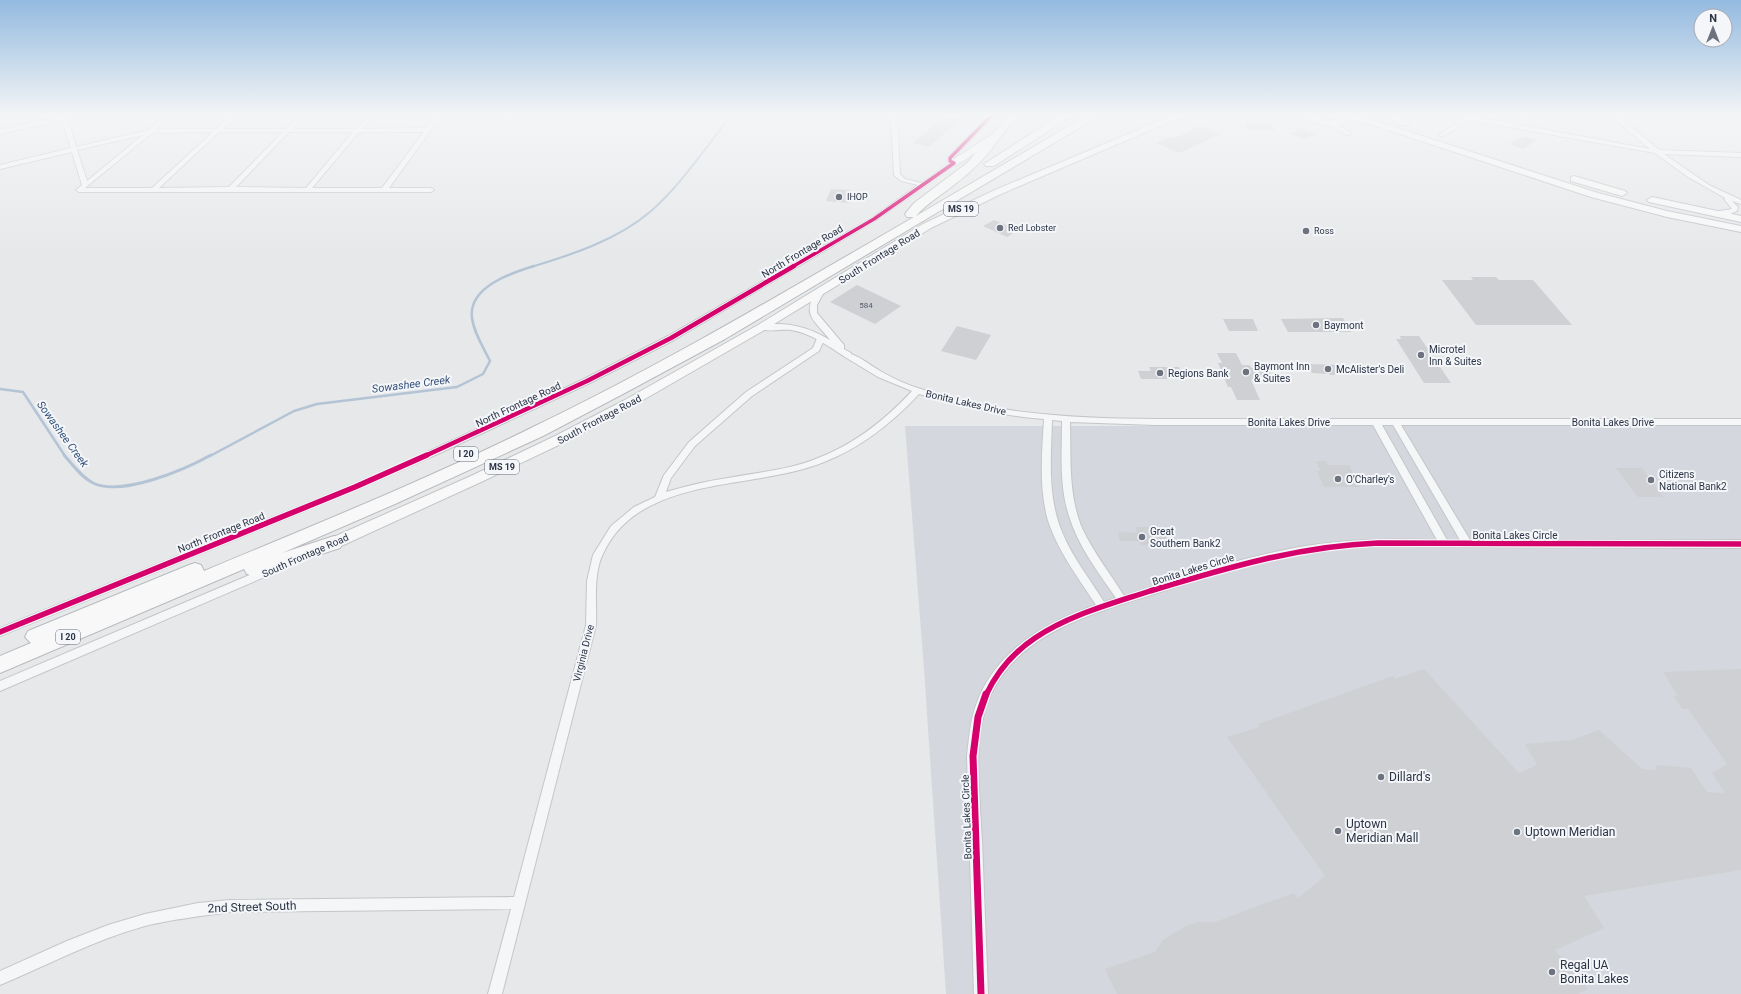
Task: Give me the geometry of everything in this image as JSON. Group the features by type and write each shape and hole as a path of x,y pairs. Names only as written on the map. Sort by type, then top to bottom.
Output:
{"highway":[{"path":"911,214 918,206 972,162"},
{"name":"I 20","path":"0,652 381,492 526,428 711,332 911,214 993,162"},
{"name":"I 20","path":"0,665 396,497 537,432 616,392 720,336 1015,162"},
{"name":"MS 19","path":"135,608 156,604 334,543"}],"main road":[{"name":"South Frontage Road","path":"334,543 476,479 560,439 654,390 820,292 894,245 955,212 1069,162"},
{"path":"1497,162 1599,197 1672,215 1741,229"},
{"path":"1556,173 1632,196 1695,211 1741,219"}],"street":[{"path":"0,167 20,162"},
{"path":"78,162 85,185"},
{"path":"113,162 79,190 431,190"},
{"path":"154,189 183,162"},
{"path":"231,189 257,162"},
{"path":"307,190 330,162"},
{"path":"384,190 404,162"},
{"path":"896,162 897,175 903,180 924,185"},
{"path":"1672,162 1713,191 1741,202"},
{"name":"North Frontage Road","path":"0,632 362,484 580,384 646,351 736,301 874,219 954,163"},
{"path":"1695,211 1722,214 1735,210 1735,207 1725,196"},
{"path":"820,292 813,305 813,313 848,355"},
{"path":"762,327 799,328 812,332 848,355"},
{"path":"659,498 667,477 692,444 749,394 816,349 822,338"},
{"name":"Bonita Lakes Drive","path":"848,355 882,377 917,391 1012,413 1048,418 1098,421 1741,422"},
{"name":"Virginia Drive","path":"494,994 591,625 592,577 598,556 616,527 644,505 659,498 691,489 784,471 819,461 850,448 873,434 894,416 917,391"},
{"path":"1048,418 1047,492 1052,518 1068,553 1102,606"},
{"path":"1066,419 1067,479 1073,515 1088,548 1122,600"},
{"path":"1395,421 1467,544"},
{"path":"1376,422 1444,544"},
{"name":"South Frontage Road","path":"0,686 334,543"},
{"name":"Bonita Lakes Circle","path":"981,994 973,756 976,721 985,695 995,677 1009,659 1029,642 1056,627 1102,606 1240,564 1299,551 1354,545 1741,544"},
{"name":"2nd Street South","path":"0,978 69,946 146,920 187,911 230,906 517,903"}],"shaded area":[{"name":"Uptown Meridian Mall","path":"905,426 1741,426 1741,994 946,994 924,669"}],"building":[{"name":"IHOP","path":"831,189 850,190 850,192 852,192 849,203 826,201"},
{"name":"Red Lobster","path":"994,220 1018,230 1007,237 983,226"},
{"path":"1471,277 1496,277 1499,280 1533,280 1572,325 1476,325 1442,280 1473,280"},
{"path":"857,285 901,306 875,324 830,302"},
{"name":"Baymont","path":"1343,318 1351,332 1288,332 1281,319"},
{"path":"1223,319 1253,319 1258,331 1229,331"},
{"path":"957,326 991,335 976,360 941,351"},
{"name":"Microtel Inn & Suites","path":"1400,336 1419,336 1451,383 1424,383 1396,339 1401,339"},
{"name":"Baymont Inn & Suites","path":"1217,353 1236,353 1242,365 1249,365 1252,368 1268,368 1272,377 1257,377 1256,380 1251,380 1260,400 1237,400 1231,387 1228,387 1218,363 1222,363"},
{"name":"McAlister's Deli","path":"1308,364 1343,365 1348,374 1330,375 1312,373"},
{"name":"Regions Bank","path":"1149,367 1179,367 1184,379 1141,379 1138,371 1151,371"},
{"name":"O'Charley's","path":"1316,461 1326,461 1328,465 1349,465 1360,487 1324,487 1317,471 1321,471"},
{"name":"Citizens National Bank2","path":"1616,468 1642,468 1663,497 1638,497"},
{"name":"Great Southern Bank2","path":"1136,527 1164,527 1168,546 1141,545 1140,541 1120,541 1118,532 1137,533"},
{"name":"Uptown Meridian","path":"1424,669 1519,773 1537,765 1525,744 1572,740 1599,730 1642,769 1657,770 1656,765 1691,768 1707,792 1725,793 1712,773 1727,764 1688,709 1682,709 1674,696 1678,696 1663,672 1741,669 1741,870 1584,896 1604,928 1555,950 1588,989 1578,994 1117,994 1105,969 1155,952 1163,940 1186,926 1199,922 1215,922 1294,893 1298,898 1325,876 1227,737 1260,727 1258,724 1393,676 1395,679"}],"waterway":[{"name":"Sowashee Creek","path":"533,266 578,252 623,231 650,212 672,190 695,162"},
{"name":"Sowashee Creek","path":"210,456 294,411 317,404 457,387 483,374 490,361 479,340 473,324 473,307 477,298 484,290 503,277 533,266"},
{"name":"Sowashee Creek","path":"0,389 23,392 65,456"},
{"name":"Sowashee Creek","path":"64,455 81,474 93,483 105,486 120,486 154,480 211,455"}],"cycle path":[{"path":"0,632 355,487 437,451 587,381 671,338 874,219 954,163 953,162"},
{"path":"981,994 973,756 978,717 986,694 999,672 1008,661 1021,649 1052,628 1070,619 1125,599 1207,574 1272,556 1317,548 1358,544 1399,543 1741,544"}],"place":[{"name":"IHOP","path":"839,197"},
{"name":"Red Lobster","path":"1000,228"},
{"name":"Ross","path":"1306,231"},
{"name":"Baymont","path":"1316,325"},
{"name":"Microtel Inn & Suites","path":"1421,355"},
{"name":"McAlister's Deli","path":"1328,369"},
{"name":"Baymont Inn & Suites","path":"1246,372"},
{"name":"Regions Bank","path":"1160,373"},
{"name":"O'Charley's","path":"1338,479"},
{"name":"Citizens National Bank2","path":"1651,480"},
{"name":"Great Southern Bank2","path":"1142,537"},
{"name":"Dillard's","path":"1381,777"},
{"name":"Uptown Meridian Mall","path":"1338,831"},
{"name":"Uptown Meridian","path":"1517,832"},
{"name":"Regal UA Bonita Lakes","path":"1552,972"}]}
